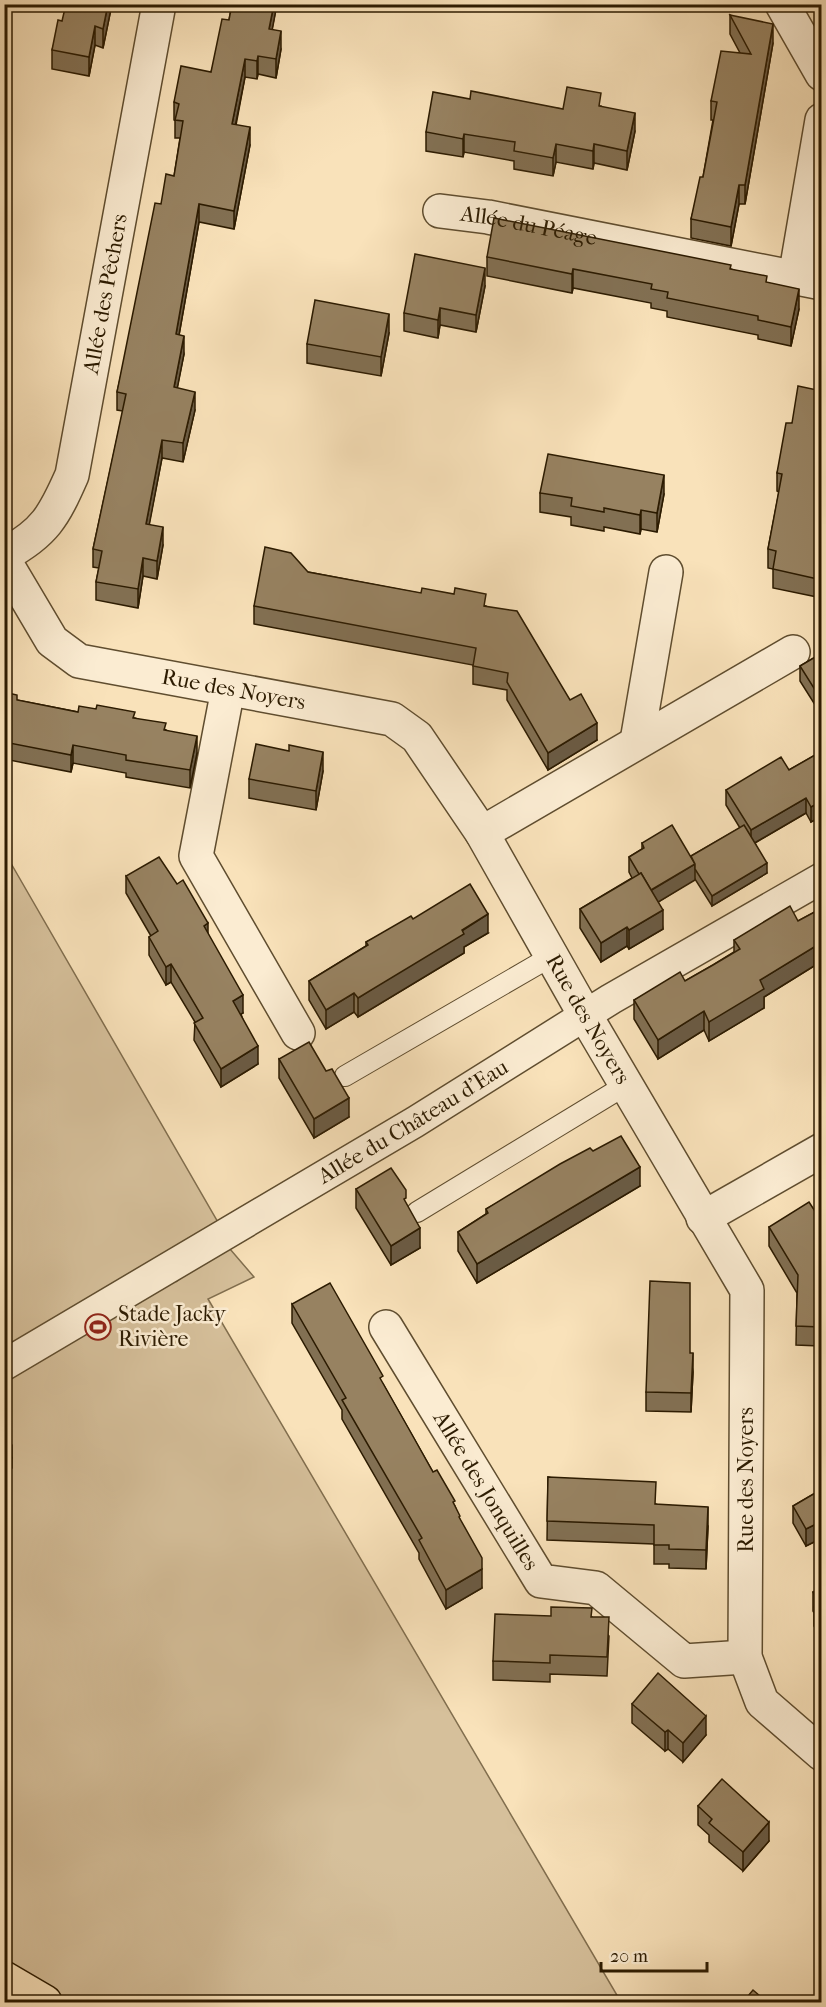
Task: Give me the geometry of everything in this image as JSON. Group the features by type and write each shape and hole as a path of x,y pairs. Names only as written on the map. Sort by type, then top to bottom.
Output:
{"highway":[{"path":"4,1977 45,2002"}],"street":[{"name":"Allée des Pêchers","path":"4,557 30,541 55,513 72,475 159,4"},
{"path":"782,4 822,74"},
{"path":"808,281 822,120"},
{"name":"Allée du Péage","path":"440,211 488,217 808,281"},
{"name":"Rue des Noyers","path":"4,557 52,641 79,661 392,719 417,737 482,833 585,1015 747,1290 745,1657 762,1702 822,1754"},
{"path":"637,741 666,572"},
{"path":"482,833 793,652"},
{"path":"228,689 196,856 298,1033"},
{"name":"Allée du Château d'Eau","path":"4,1365 415,1122 585,1015 822,878"},
{"path":"703,1218 822,1150"},
{"name":"Allée des Jonquilles","path":"386,1327 541,1581 596,1588 684,1661 745,1657"}],"lane":[{"path":"345,1076 552,956"},
{"path":"417,1212 626,1085"}],"shaded area":[{"path":"5,853 223,1231 176,1282 224,1242 254,1277 208,1299 621,2002 5,2002"}],"building":[{"path":"66,4 108,4 103,29 95,26 89,57 52,50 58,20 62,21"},
{"path":"232,4 274,4 269,29 281,31 276,59 258,56 257,61 245,59 232,124 250,127 234,211 199,204 176,334 184,336 174,387 195,392 183,443 162,440 146,524 163,527 157,561 143,558 138,589 96,582 102,551 93,549 126,394 117,392 155,203 161,204 166,174 174,176 183,121 175,120 179,104 174,102 181,66 211,72 222,19 229,20"},
{"path":"730,15 773,24 745,185 739,185 731,227 691,219 700,177 703,177 717,102 711,101 721,51 751,54"},
{"path":"567,87 601,93 599,106 635,113 627,151 594,144 593,151 556,144 553,158 514,151 515,142 464,134 463,139 426,132 433,92 470,99 471,91 563,109"},
{"path":"494,218 731,265 730,269 767,276 766,282 799,289 791,327 758,320 758,316 667,298 668,292 651,289 652,284 573,269 572,274 487,257"},
{"path":"415,254 485,268 476,315 440,308 438,320 404,313"},
{"path":"315,300 389,314 381,357 307,344"},
{"path":"798,386 822,391 822,498 818,519 822,520 822,580 773,569 776,551 768,549 782,474 777,473 786,423 792,423"},
{"path":"548,454 664,475 657,513 641,510 640,515 604,508 604,512 571,506 572,498 540,493"},
{"path":"265,547 291,553 308,572 421,593 422,588 454,594 455,588 486,594 484,606 517,611 570,700 581,694 597,723 548,753 507,682 508,673 473,666 476,648 254,606"},
{"path":"822,653 822,701 800,666"},
{"path":"4,692 17,695 17,700 78,712 79,706 96,709 97,705 135,712 133,718 166,723 164,730 197,736 190,770 126,760 126,755 73,745 71,755 9,743 9,740 4,739"},
{"path":"256,744 289,751 289,745 323,752 316,791 249,779"},
{"path":"822,751 822,801 811,807 806,798 751,830 726,790 781,757 789,770"},
{"path":"672,825 695,864 651,890 629,857 644,848 642,843"},
{"path":"744,825 767,863 712,896 695,869 691,856"},
{"path":"159,857 177,884 183,880 208,923 204,926 243,995 233,1001 258,1046 221,1069 194,1023 203,1018 171,964 166,967 149,937 158,931 126,876"},
{"path":"641,873 663,910 629,930 627,927 601,943 580,909"},
{"path":"470,884 488,914 462,930 464,934 358,998 354,993 326,1010 309,981 368,945 366,942 411,916 413,919"},
{"path":"790,906 798,921 822,908 822,959 814,947 760,980 764,989 709,1022 704,1011 658,1040 634,1000 680,972 685,981 740,949 734,940"},
{"path":"309,1042 326,1071 332,1069 349,1098 314,1119 279,1059"},
{"path":"621,1136 640,1167 477,1264 458,1232 488,1213 486,1209 560,1164 590,1148 593,1151"},
{"path":"391,1168 406,1190 404,1199 420,1228 391,1246 356,1189"},
{"path":"809,1202 822,1222 822,1437 817,1437 820,1327 796,1326 798,1275 769,1227"},
{"path":"650,1281 690,1283 690,1353 693,1353 691,1393 646,1392"},
{"path":"330,1283 383,1376 380,1378 433,1472 437,1470 455,1501 453,1502 459,1517 482,1558 482,1569 446,1590 419,1540 422,1538 342,1400 346,1398 292,1304"},
{"path":"4,1438 12,1445 12,1458 4,1466"},
{"path":"548,1477 656,1482 655,1504 708,1507 706,1550 669,1549 669,1545 654,1545 654,1525 547,1521"},
{"path":"822,1489 822,1533 816,1524 806,1529 793,1506"},
{"path":"822,1587 822,1620 814,1607 819,1604 813,1592"},
{"path":"551,1607 592,1608 591,1617 609,1617 607,1657 550,1655 550,1663 493,1661 495,1614 551,1616"},
{"path":"658,1673 706,1716 683,1743 668,1730 665,1732 632,1704"},
{"path":"722,1779 769,1822 743,1852 709,1823 712,1819 698,1806"},
{"path":"753,1990 767,2002 743,2002"}],"place":[{"name":"Stade Jacky Rivière","path":"98,1327"}]}
